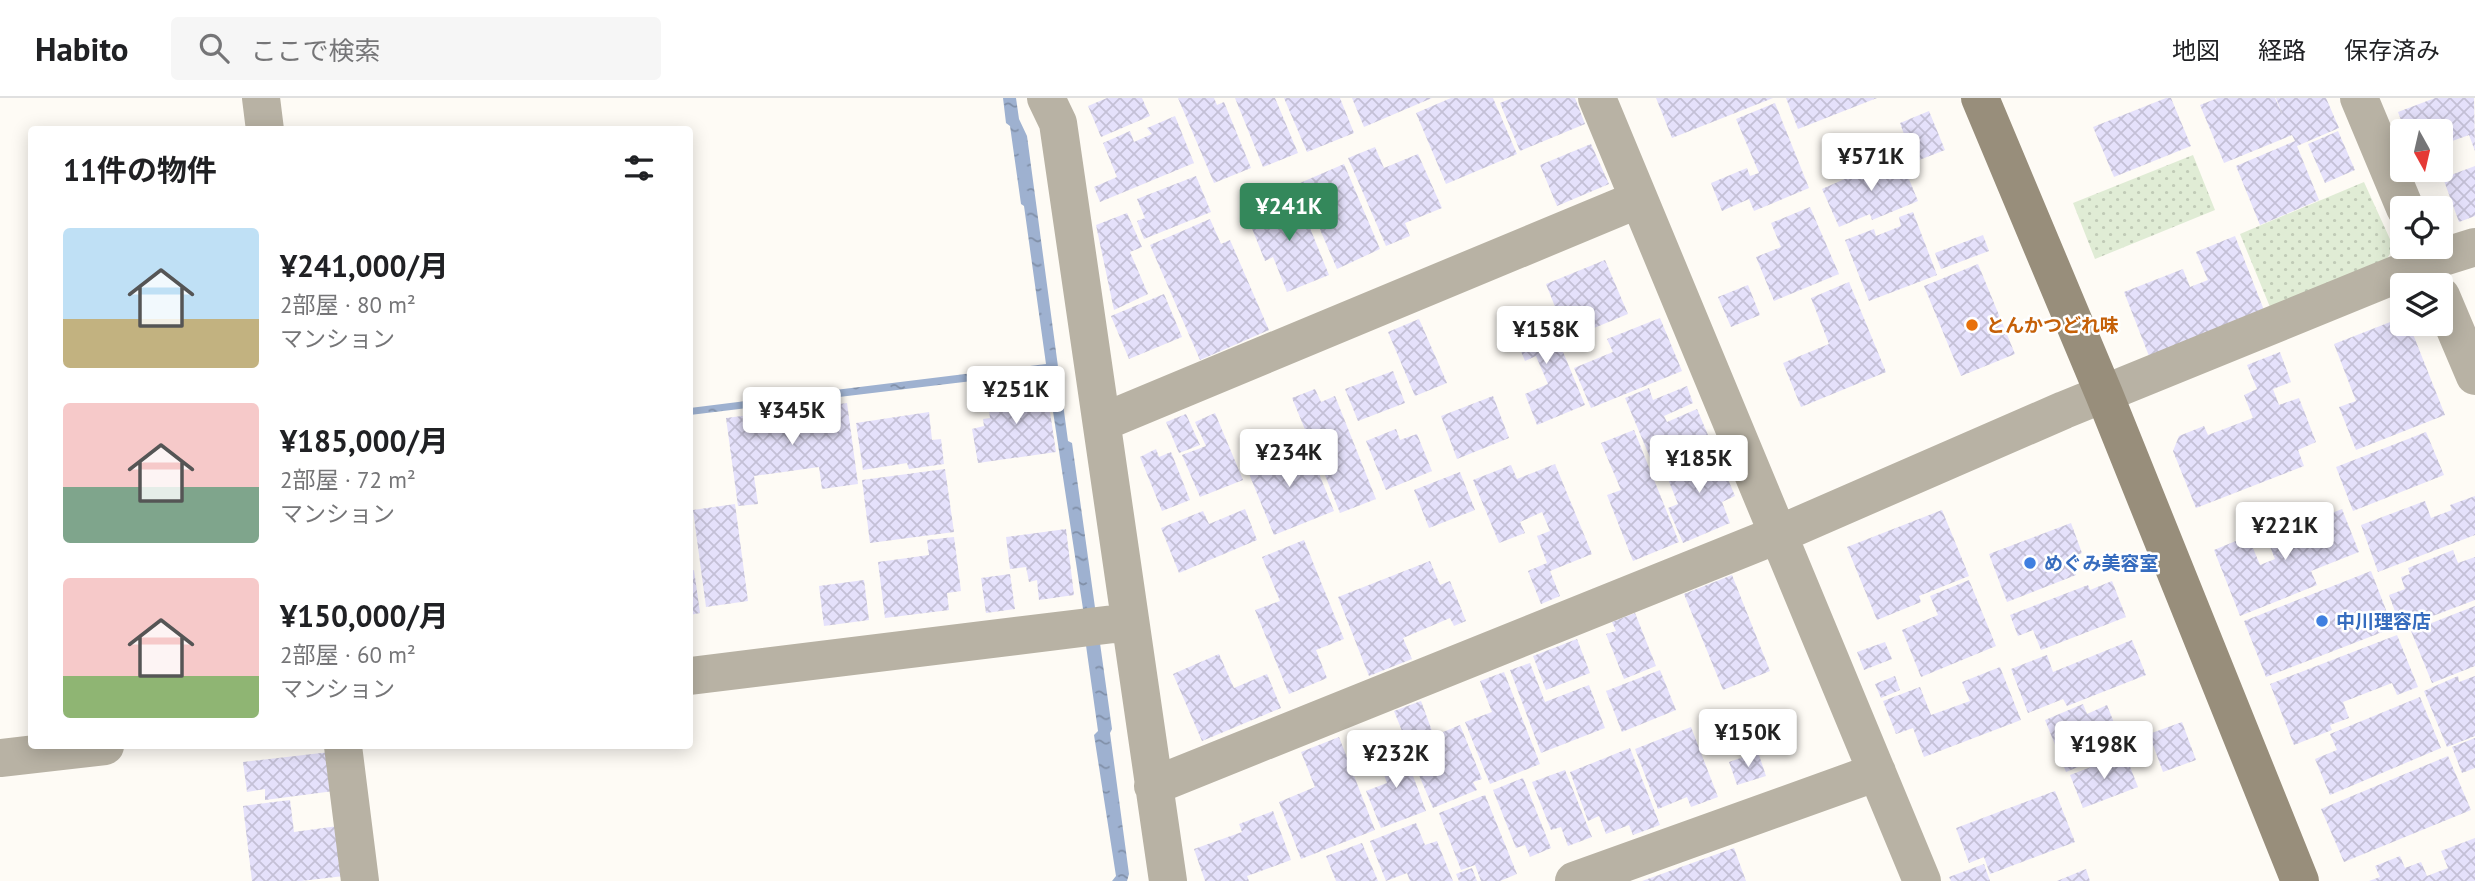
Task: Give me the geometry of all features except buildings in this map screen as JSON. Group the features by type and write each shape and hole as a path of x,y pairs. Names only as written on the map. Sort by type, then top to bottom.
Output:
{"street":[{"path":"261,98 264,126"},
{"path":"1046,98 1058,123 1168,881"},
{"path":"1597,98 1922,881"},
{"path":"1980,98 2104,394 2300,881"},
{"path":"2359,98 2400,196"},
{"path":"1103,422 1639,199"},
{"path":"1153,786 1777,535 2104,394 2431,272 2475,247"},
{"path":"2431,272 2475,376"},
{"path":"693,676 1130,622"},
{"path":"0,758 79,749"},
{"path":"343,749 360,881"},
{"path":"1574,881 1877,772"}],"green space":[{"path":"2193,155 2215,210 2095,259 2073,203"},
{"path":"2364,182 2390,239 2390,254 2386,260 2270,307 2240,234"}],"water":[{"path":"1003,98 1016,98 1019,119 1027,136 1068,441 1072,443 1112,729 1110,733 1129,874 1127,881 1112,881 1116,876 1094,735 1098,731 1083,624 1085,622 1047,372 693,415 693,408 1046,364 1024,206 1021,204 1010,126 1006,123"}],"place":[{"name":"とんかつどれ味","path":"1972,325"},
{"name":"めぐみ美容室","path":"2030,563"},
{"name":"中川理容店","path":"2322,621"}]}
